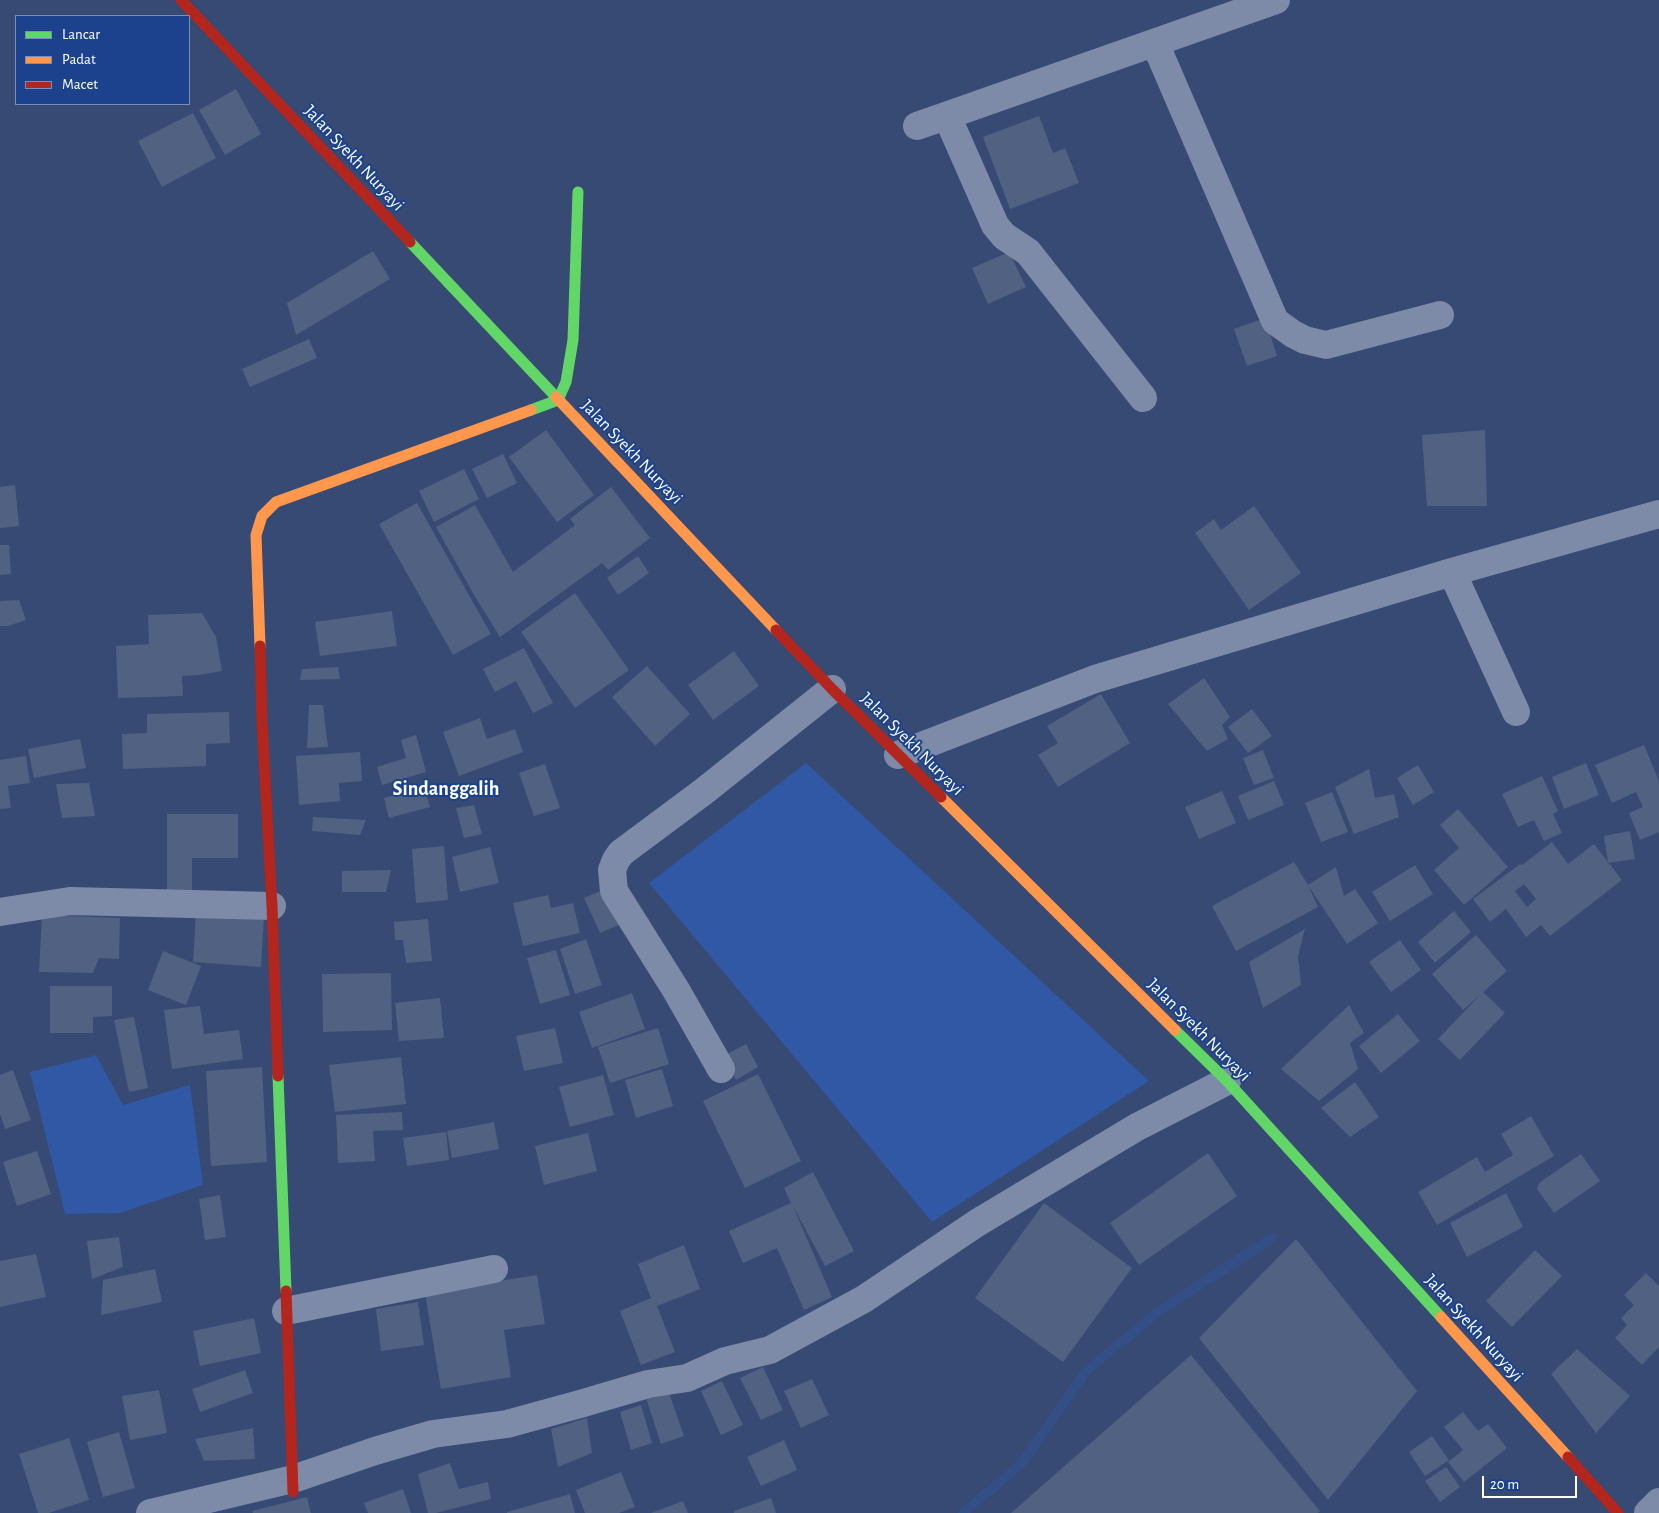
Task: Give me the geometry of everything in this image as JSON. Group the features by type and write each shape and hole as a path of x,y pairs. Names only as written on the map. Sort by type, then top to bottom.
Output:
{"main road":[{"name":"Jalan Syekh Nuryayi","path":"181,0 832,689 1227,1081 1618,1513"},
{"path":"293,1486 272,906 261,712 256,535 259,519 266,509 276,502 558,400 566,382 573,340 578,192"}],"street":[{"path":"917,126 1276,0"},
{"path":"1155,43 1276,321 1293,334 1305,340 1326,345 1440,314"},
{"path":"947,116 995,225 1004,236 1028,252 1143,398"},
{"path":"898,755 1095,679 1452,572 1659,514"},
{"path":"1452,572 1516,712"},
{"path":"721,1069 676,990 614,891 612,870 621,853 703,792 832,689"},
{"path":"0,912 70,901 272,906"},
{"path":"150,1513 293,1486 375,1451 433,1434 507,1424 648,1384 687,1378 725,1361 770,1350 864,1299 977,1223 1137,1127 1227,1081"},
{"path":"286,1311 494,1269"},
{"path":"1648,1513 1659,1502"}],"shaded area":[{"path":"806,763 1149,1081 932,1222 649,883"},
{"path":"96,1055 123,1105 190,1085 203,1185 120,1213 65,1214 30,1072"}],"building":[{"path":"236,89 261,134 225,155 199,110"},
{"path":"193,113 216,158 162,187 138,141"},
{"path":"1039,116 1053,153 1065,148 1079,183 1010,209 983,137"},
{"path":"373,251 390,279 296,335 287,303"},
{"path":"1009,252 1026,287 988,304 972,268"},
{"path":"1265,318 1277,356 1247,366 1234,329"},
{"path":"309,339 317,358 250,387 242,369"},
{"path":"546,430 594,495 557,522 509,457"},
{"path":"1485,430 1487,506 1427,506 1422,435"},
{"path":"503,454 517,483 487,498 472,469"},
{"path":"464,469 479,499 434,522 419,491"},
{"path":"15,485 19,526 0,528 0,487"},
{"path":"611,487 650,538 608,570 602,563 500,637 436,527 475,505 513,572 575,525 570,519"},
{"path":"417,503 491,634 453,655 379,524"},
{"path":"1254,506 1301,573 1249,610 1195,533 1214,519 1221,530"},
{"path":"0,545 9,545 11,574 0,575"},
{"path":"638,556 649,573 618,595 607,578"},
{"path":"575,593 629,670 575,708 521,632"},
{"path":"19,600 26,620 8,626 0,626 0,601"},
{"path":"392,611 397,646 320,656 315,622"},
{"path":"202,613 216,637 222,671 182,676 183,696 118,698 116,646 149,644 148,615"},
{"path":"524,648 553,703 533,713 516,681 495,692 483,669"},
{"path":"734,651 759,686 713,720 688,685"},
{"path":"647,666 690,714 655,746 612,697"},
{"path":"338,667 340,679 300,680 302,669"},
{"path":"1204,678 1230,717 1222,725 1228,739 1207,751 1168,704"},
{"path":"1101,694 1130,743 1058,787 1038,755 1058,743 1047,726"},
{"path":"309,705 323,705 328,747 307,748"},
{"path":"1252,709 1272,736 1248,753 1228,727"},
{"path":"229,712 230,743 206,744 206,766 123,769 122,734 147,733 147,714"},
{"path":"480,718 487,739 515,729 523,752 459,776 443,732"},
{"path":"416,735 426,772 382,785 377,767 406,758 401,740"},
{"path":"80,739 86,768 34,778 28,749"},
{"path":"1644,745 1659,781 1659,832 1640,840 1629,813 1643,807 1636,792 1612,803 1595,765"},
{"path":"1263,750 1274,778 1254,785 1243,758"},
{"path":"360,752 362,781 339,783 340,801 299,805 296,756"},
{"path":"26,756 30,783 8,786 11,808 0,809 0,760"},
{"path":"1586,763 1599,795 1564,809 1552,777"},
{"path":"545,764 560,808 534,816 519,773"},
{"path":"1418,765 1434,792 1413,805 1397,778"},
{"path":"1369,769 1375,798 1394,794 1399,817 1354,834 1335,787"},
{"path":"1542,776 1558,811 1553,814 1562,833 1544,841 1534,820 1518,827 1502,794"},
{"path":"1274,781 1284,805 1248,820 1238,796"},
{"path":"89,783 95,816 62,818 56,784"},
{"path":"424,788 430,807 389,818 384,798"},
{"path":"1222,791 1236,823 1199,839 1185,807"},
{"path":"1332,792 1348,832 1321,842 1305,803"},
{"path":"474,805 482,834 464,838 456,808"},
{"path":"1458,809 1508,867 1464,905 1434,870 1459,848 1440,825"},
{"path":"167,814 238,814 238,858 192,858 192,898 167,898"},
{"path":"313,817 366,820 360,835 312,831"},
{"path":"1630,831 1635,859 1608,863 1604,836"},
{"path":"1552,842 1568,864 1594,844 1622,880 1550,936 1541,925 1526,937 1506,909 1490,922 1473,899 1520,864 1522,865","holes":["1524,884 1536,899 1527,907 1515,891"]},
{"path":"444,846 448,900 416,903 412,849"},
{"path":"490,847 499,883 460,892 452,857"},
{"path":"1294,862 1308,885 1318,907 1236,951 1212,906"},
{"path":"1415,865 1433,894 1390,921 1372,892"},
{"path":"1336,867 1344,896 1355,889 1378,923 1347,944 1308,885"},
{"path":"391,870 386,892 342,892 342,871"},
{"path":"605,889 621,924 600,933 584,898"},
{"path":"548,895 551,908 573,903 580,933 523,946 513,903"},
{"path":"196,911 264,917 261,967 193,962"},
{"path":"1454,911 1471,932 1435,963 1418,942"},
{"path":"42,915 120,918 119,959 99,958 93,973 39,972"},
{"path":"428,919 432,961 406,963 403,940 395,940 394,922"},
{"path":"1305,929 1298,956 1301,985 1263,1008 1249,962"},
{"path":"1476,935 1507,971 1483,992 1505,1013 1460,1060 1438,1039 1481,994 1463,1010 1432,974"},
{"path":"586,939 602,985 575,994 560,949"},
{"path":"1400,940 1421,970 1391,992 1369,962"},
{"path":"556,950 570,995 540,1004 527,958"},
{"path":"163,951 201,966 186,1005 148,990"},
{"path":"391,973 392,1030 323,1032 322,974"},
{"path":"50,986 112,986 112,1016 93,1017 93,1033 50,1033"},
{"path":"632,993 645,1029 592,1048 579,1012"},
{"path":"440,998 444,1038 399,1041 395,1003"},
{"path":"1349,1005 1364,1033 1350,1043 1358,1069 1319,1101 1281,1069"},
{"path":"200,1006 204,1034 239,1030 243,1059 172,1069 164,1010"},
{"path":"1398,1014 1420,1041 1381,1073 1359,1046"},
{"path":"134,1017 148,1088 129,1092 114,1020"},
{"path":"555,1028 563,1063 524,1071 516,1036"},
{"path":"658,1028 669,1064 610,1083 598,1047"},
{"path":"746,1044 758,1067 736,1080 723,1056"},
{"path":"401,1057 406,1104 335,1112 329,1065"},
{"path":"262,1067 267,1162 211,1166 206,1071"},
{"path":"662,1069 673,1106 636,1118 625,1080"},
{"path":"13,1070 31,1120 5,1129 0,1114 0,1075"},
{"path":"758,1074 801,1161 745,1188 703,1101"},
{"path":"603,1075 614,1115 570,1127 559,1087"},
{"path":"1355,1082 1379,1117 1350,1137 1321,1108"},
{"path":"402,1112 403,1130 373,1131 375,1161 338,1163 336,1115"},
{"path":"1531,1116 1554,1156 1437,1225 1418,1192 1477,1157 1485,1172 1513,1155 1501,1134"},
{"path":"494,1122 499,1149 452,1158 447,1131"},
{"path":"446,1132 449,1160 407,1166 403,1138"},
{"path":"588,1133 597,1171 544,1185 535,1146"},
{"path":"37,1151 51,1194 17,1206 3,1162"},
{"path":"1208,1153 1237,1196 1139,1265 1110,1223"},
{"path":"1581,1154 1600,1181 1554,1213 1537,1189 1539,1183"},
{"path":"813,1172 854,1251 825,1266 793,1206 832,1297 804,1310 777,1248 743,1263 729,1231 791,1203 784,1188"},
{"path":"1506,1193 1523,1227 1467,1257 1450,1223"},
{"path":"220,1195 226,1237 205,1240 199,1199"},
{"path":"1044,1203 1132,1268 1063,1362 975,1298"},
{"path":"119,1237 123,1267 92,1279 87,1241"},
{"path":"1296,1239 1417,1391 1328,1500 1199,1338"},
{"path":"684,1245 700,1289 657,1306 675,1352 641,1365 620,1311 651,1298 638,1264"},
{"path":"1535,1250 1562,1276 1512,1327 1486,1301"},
{"path":"36,1254 46,1297 0,1307 0,1261"},
{"path":"155,1269 162,1302 101,1315 103,1280"},
{"path":"1646,1273 1659,1286 1659,1347 1642,1365 1615,1338 1627,1325 1621,1318 1634,1305 1624,1295"},
{"path":"537,1275 545,1324 504,1330 511,1377 441,1389 425,1293"},
{"path":"418,1302 424,1345 381,1351 376,1309"},
{"path":"254,1318 261,1353 200,1366 193,1331"},
{"path":"1577,1349 1630,1396 1596,1433 1551,1374"},
{"path":"1191,1355 1320,1511 1318,1513 1011,1513"},
{"path":"763,1367 783,1410 761,1420 740,1378"},
{"path":"245,1370 253,1393 200,1412 192,1389"},
{"path":"812,1379 829,1415 801,1428 784,1391"},
{"path":"722,1381 743,1425 721,1435 701,1391"},
{"path":"159,1390 167,1433 130,1440 122,1396"},
{"path":"668,1390 684,1436 661,1444 646,1398"},
{"path":"641,1405 652,1443 631,1450 620,1412"},
{"path":"1463,1412 1478,1431 1488,1424 1507,1448 1464,1482 1448,1462 1463,1450 1444,1427"},
{"path":"587,1418 592,1453 558,1467 551,1429"},
{"path":"253,1428 255,1459 204,1461 195,1439"},
{"path":"119,1432 135,1488 103,1497 87,1442"},
{"path":"1432,1436 1449,1460 1425,1476 1409,1452"},
{"path":"69,1438 89,1500 49,1513 38,1513 19,1454"},
{"path":"784,1440 797,1470 761,1486 747,1457"},
{"path":"450,1463 459,1489 488,1482 491,1499 436,1513 428,1513 418,1474"},
{"path":"1446,1467 1460,1487 1440,1502 1425,1481"},
{"path":"621,1472 635,1507 619,1513 585,1513 576,1490"},
{"path":"403,1489 411,1513 368,1513 364,1503"},
{"path":"570,1494 575,1513 507,1513 507,1512"},
{"path":"307,1497 311,1513 253,1513 252,1511"},
{"path":"771,1498 776,1513 734,1513 734,1511"},
{"path":"683,1501 688,1513 651,1513"}],"waterway":[{"path":"963,1513 1021,1464 1087,1370 1158,1312 1272,1238"}],"traffic: fast":[{"path":"531,410 558,400 566,382 573,340 578,192"},
{"path":"410,242 556,397"},
{"path":"1175,1030 1227,1081 1441,1317"},
{"path":"278,1076 286,1291"}],"traffic: slow":[{"path":"556,397 776,630"},
{"path":"260,646 256,535 262,516 276,502 531,410"},
{"path":"941,797 1175,1030"},
{"path":"1441,1317 1568,1457"}],"traffic: jam":[{"path":"181,0 410,242"},
{"path":"776,630 832,689 941,797"},
{"path":"260,646 278,1076"},
{"path":"286,1291 293,1492"},
{"path":"1568,1457 1618,1513"}],"district":[{"name":"Sindanggalih","path":"446,789"}]}
